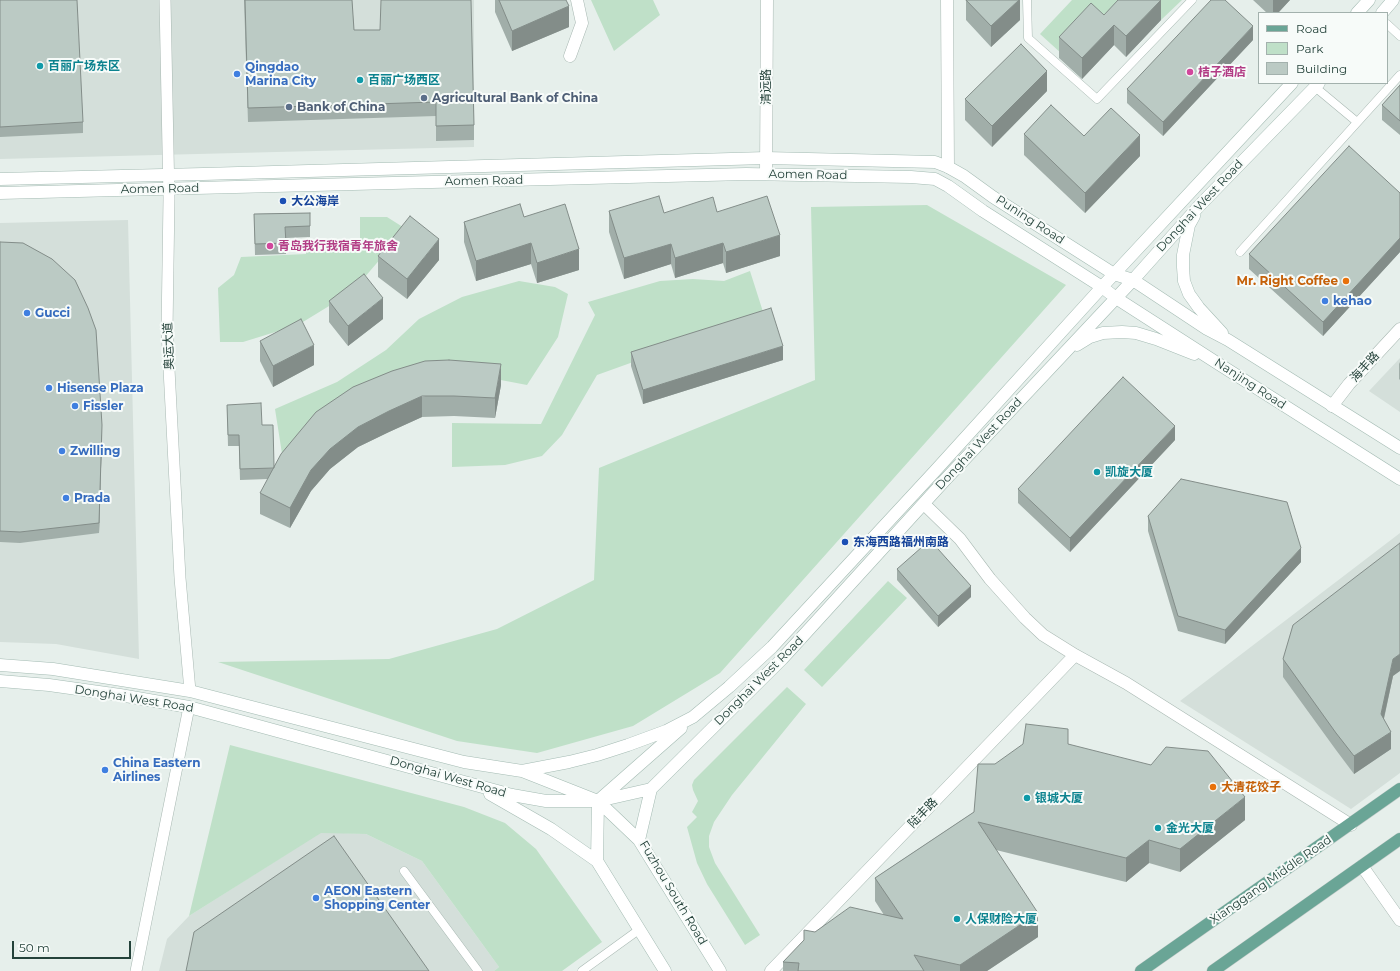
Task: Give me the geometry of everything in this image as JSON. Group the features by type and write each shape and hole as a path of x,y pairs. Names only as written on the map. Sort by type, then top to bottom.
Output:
{"main road":[{"path":"570,56 582,23 577,0"},
{"name":"清远路","path":"766,0 766,174"},
{"path":"947,0 948,186"},
{"path":"1358,12 1369,0"},
{"path":"1383,12 1393,0"},
{"name":"Donghai West Road","path":"0,665 53,669 190,691 464,762 522,771 569,762 610,751 666,730 694,717 772,647 935,471 1102,286 1291,84"},
{"name":"Donghai West Road","path":"0,681 49,685 189,707 512,795 546,801 598,801 651,789 782,659 1200,205 1317,85"},
{"name":"Aomen Road","path":"0,179 766,158 935,162 948,167"},
{"name":"Puning Road","path":"948,167 1114,274"},
{"name":"Aomen Road","path":"0,193 766,174 911,177 935,179 948,186"},
{"name":"Puning Road","path":"948,186 983,211 1102,286"},
{"path":"1200,205 1189,225 1185,240 1183,267 1184,282 1189,294 1199,308 1228,340"},
{"path":"1114,274 1132,280 1207,329 1228,340 1400,448"},
{"name":"Nanjing Road","path":"1102,286 1116,298 1400,479"},
{"name":"海丰路","path":"1332,406 1349,384 1400,329"},
{"path":"1064,352 1090,337 1103,333 1122,332 1156,339 1214,361"},
{"path":"924,504 960,540 990,579 1025,618 1043,635 1126,683 1351,824"},
{"name":"陆丰路","path":"771,971 1075,654"},
{"path":"597,861 598,801 694,717"},
{"path":"522,771 598,801 639,840"},
{"path":"470,783 531,817 597,861 665,971"},
{"name":"Fuzhou South Road","path":"651,789 639,840 720,971"},
{"name":"Xianggang Middle Road","path":"1141,971 1400,789"},
{"path":"1213,971 1400,840"},
{"path":"1362,866 1400,920"}],"street":[{"name":"奥运大道","path":"165,0 169,175 168,331 180,578 190,691"},
{"path":"136,971 189,707"}],"lane":[{"path":"1027,0 1028,38 1097,98 1192,0"},
{"path":"1388,25 1400,36"},
{"path":"1240,252 1400,75"},
{"path":"1317,85 1357,122"},
{"path":"404,871 478,971"},
{"path":"582,971 640,929"}],"shaded area":[{"name":"Qingdao Marina City","path":"0,0 474,0 474,147 0,159"},
{"path":"128,220 139,659 56,644 0,642 0,223"},
{"path":"1400,358 1400,412 1369,391"},
{"path":"1400,533 1400,773 1351,809 1180,701"},
{"path":"321,832 366,834 422,861 499,967 494,971 159,971 167,939 189,916"}],"green space":[{"path":"591,0 653,0 660,15 614,51"},
{"path":"1072,0 1138,0 1062,54 1040,34"},
{"path":"1140,0 1182,0 1161,20"},
{"path":"927,205 1066,285 720,673 633,726 537,753 457,741 218,662 389,659 497,629 594,580 599,468 815,380 811,207"},
{"path":"360,217 387,217 406,229 352,292 298,325 243,342 220,342 218,288 234,275 241,257 306,254 306,242 360,241"},
{"path":"750,271 764,315 597,375 562,435 542,456 505,465 452,467 452,423 541,424 595,315 588,302 660,281 693,279 724,281"},
{"path":"519,281 555,287 568,294 558,337 527,385 464,373 283,460 275,409 337,382 386,350 419,319 462,297"},
{"path":"888,581 907,598 822,687 804,670"},
{"path":"787,687 806,704 732,795 714,822 709,836 709,847 715,863 760,935 745,945 707,884 697,863 687,827 697,817 692,812 698,801 692,785 694,780"},
{"path":"230,745 464,807 505,823 536,849 602,942 562,971 494,971 499,967 422,861 366,834 321,833 189,916"}],"building":[{"name":"百丽广场东区","path":"0,0 77,0 83,122 0,127"},
{"name":"百丽广场西区","path":"245,0 352,0 354,30 380,30 381,0 471,0 474,125 436,126 436,102 248,108"},
{"path":"499,0 566,0 569,6 512,31"},
{"path":"966,0 1019,0 991,26"},
{"path":"1118,0 1161,0 1126,36 1114,25 1082,58 1059,37 1091,3 1104,15"},
{"name":"桔子酒店","path":"1211,0 1225,0 1253,26 1163,122 1127,89"},
{"path":"1021,44 1047,71 992,126 965,99"},
{"path":"1400,85 1400,121 1382,105"},
{"path":"1051,105 1084,136 1111,108 1140,135 1085,193 1024,134"},
{"path":"1349,146 1400,193 1400,238 1323,322 1249,254"},
{"path":"659,196 664,213 713,197 717,212 767,196 780,235 726,252 723,243 675,258 671,244 624,258 609,211"},
{"path":"520,204 524,217 565,204 579,249 537,263 531,243 476,261 464,222"},
{"path":"310,213 310,226 285,227 286,243 255,244 254,214"},
{"path":"410,216 439,239 407,279 378,256"},
{"name":"Hisense Plaza","path":"0,242 23,243 52,259 75,280 96,330 102,425 99,523 20,532 0,531"},
{"path":"364,274 383,298 348,326 329,301"},
{"path":"771,308 783,346 643,390 631,352"},
{"path":"301,319 314,345 273,366 260,341"},
{"path":"449,360 501,364 495,398 422,396 358,427 330,449 311,470 290,508 260,493 281,454 316,412 353,387 392,371 425,361"},
{"name":"凯旋大厦","path":"1123,377 1175,426 1070,538 1018,489"},
{"path":"261,403 262,425 273,425 274,468 240,469 239,435 228,435 227,405"},
{"path":"1181,479 1287,502 1301,548 1225,630 1178,616 1148,516"},
{"path":"930,540 971,586 938,616 897,569"},
{"path":"1400,543 1400,654 1393,659 1381,714 1391,732 1354,756 1283,659 1293,625"},
{"path":"1026,724 1068,729 1068,744 1151,765 1166,747 1208,751 1245,797 1180,849 1149,840 1126,858 978,822 1038,913 960,965 914,955 924,971 798,971 799,963 783,962 804,940 804,930 815,932 850,907 903,919 875,878 974,812 978,764 995,764 1023,744"},
{"name":"AEON Eastern Shopping Center","path":"334,836 429,971 186,971 194,932"}],"place":[{"name":"百丽广场东区","path":"40,66"},
{"name":"桔子酒店","path":"1190,72"},
{"name":"Qingdao Marina City","path":"237,74"},
{"name":"百丽广场西区","path":"360,80"},
{"name":"Agricultural Bank of China","path":"424,98"},
{"name":"Bank of China","path":"289,107"},
{"name":"大公海岸","path":"283,201"},
{"name":"青岛我行我宿青年旅舍","path":"270,246"},
{"name":"Mr. Right Coffee","path":"1346,281"},
{"name":"kehao","path":"1325,301"},
{"name":"Gucci","path":"27,313"},
{"name":"Hisense Plaza","path":"49,388"},
{"name":"Fissler","path":"75,406"},
{"name":"Zwilling","path":"62,451"},
{"name":"凯旋大厦","path":"1097,472"},
{"name":"Prada","path":"66,498"},
{"name":"东海西路福州南路","path":"845,542"},
{"name":"China Eastern Airlines","path":"105,770"},
{"name":"大清花饺子","path":"1213,787"},
{"name":"银城大厦","path":"1027,798"},
{"name":"金光大厦","path":"1158,828"},
{"name":"AEON Eastern Shopping Center","path":"316,898"},
{"name":"人保财险大厦","path":"957,919"}]}
